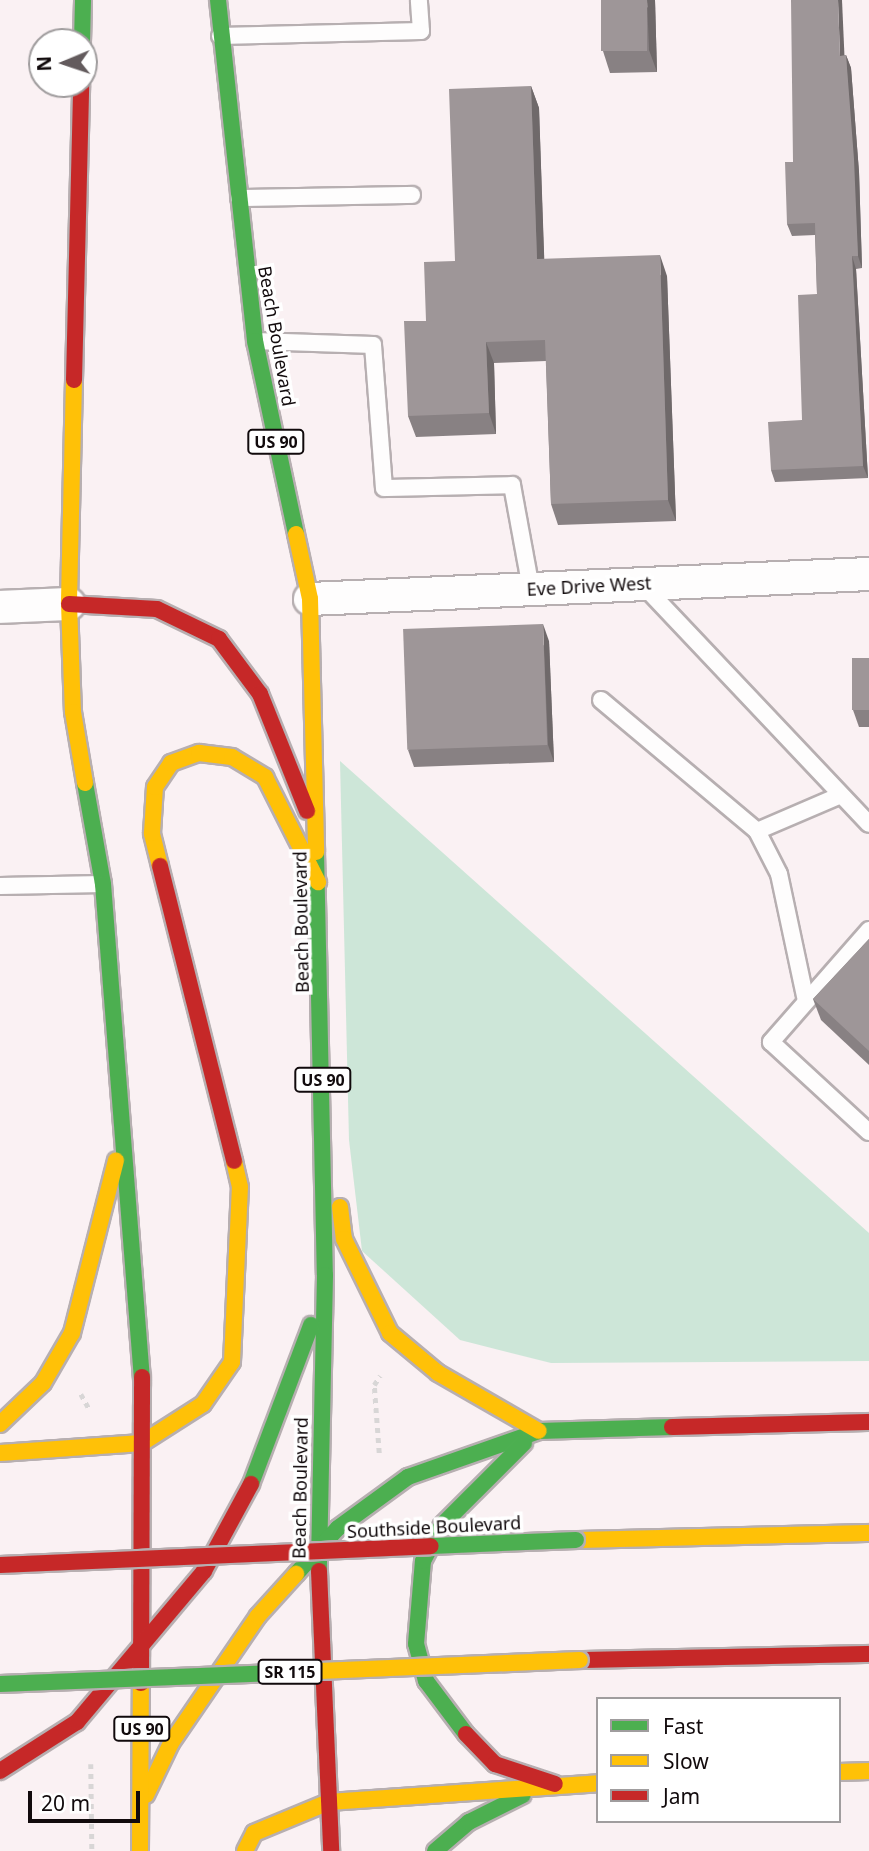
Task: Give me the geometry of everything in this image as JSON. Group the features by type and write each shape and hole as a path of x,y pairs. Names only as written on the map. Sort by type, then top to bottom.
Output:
{"highway":[{"path":"82,28 83,0"},
{"name":"Beach Boulevard","path":"218,0 219,36 236,198 255,341 310,599 319,841 325,1275 318,1547 331,1851"},
{"name":"US 90","path":"82,98 69,604 73,712 103,884 125,1129 142,1443 140,1851"},
{"path":"69,604 157,608 219,639 260,694 319,841"},
{"path":"0,1453 142,1443 203,1404 232,1362 238,1292 240,1187 152,833 155,787 171,763 199,753 232,757 265,777 319,884"},
{"path":"323,1057 344,1239 390,1333 438,1373 539,1431"},
{"path":"0,1424 43,1383 72,1333 125,1129"},
{"path":"0,1771 77,1722 143,1651 204,1571 263,1462 325,1275"},
{"path":"141,1808 171,1743 258,1616 318,1547 408,1477 539,1431 869,1422"},
{"path":"539,1431 476,1485 442,1525 423,1561 416,1644 426,1681 472,1743 495,1764 555,1784"},
{"name":"Southside Boulevard","path":"0,1565 576,1540 869,1533"},
{"name":"SR 115","path":"0,1684 580,1660 869,1654"},
{"path":"841,1772 869,1770"},
{"path":"245,1851 254,1833 328,1802 596,1783"},
{"path":"435,1851 493,1807 555,1784"}],"street":[{"name":"Eve Drive West","path":"310,599 869,573"},
{"path":"0,607 69,604"}],"lane":[{"path":"219,36 421,31 419,0"},
{"path":"236,198 412,195"},
{"path":"255,341 373,345 384,488 512,485 531,589"},
{"path":"642,584 869,824"},
{"path":"601,700 757,831 779,874 806,1001"},
{"path":"757,831 841,795"},
{"path":"0,886 103,884"},
{"path":"869,930 771,1042 869,1132"}],"path":[{"path":"379,1454 374,1385 384,1370"},
{"path":"91,1764 92,1851"}],"green space":[{"path":"340,761 869,1233 869,1361 551,1363 460,1340 362,1251 349,1140"}],"building":[{"path":"601,0 647,0 647,51 601,51"},
{"path":"791,0 838,0 840,56 846,55 854,159 858,256 852,256 863,466 771,470 768,422 802,420 798,295 817,294 815,223 787,224 785,162 793,162"},
{"path":"531,86 537,259 660,255 668,500 551,504 545,340 486,342 489,413 408,416 404,321 426,321 424,262 455,261 449,89"},
{"path":"543,624 547,745 407,750 403,629"},
{"path":"852,658 869,658 869,710 852,710"},
{"path":"869,939 869,1051 813,999"}],"traffic: fast":[{"path":"82,28 83,0"},
{"path":"218,0 255,341 296,534"},
{"path":"85,783 103,884 142,1377"},
{"path":"316,852 325,1275 319,1571"},
{"path":"251,1484 311,1325"},
{"path":"296,1574 338,1528 408,1477 539,1431 672,1427"},
{"path":"466,1734 426,1681 416,1644 423,1561 442,1525 524,1443"},
{"path":"431,1546 576,1540"},
{"path":"0,1684 319,1671"},
{"path":"435,1851 469,1822 523,1795"}],"traffic: slow":[{"path":"74,380 69,604 73,712 85,783"},
{"path":"296,534 310,599 316,852"},
{"path":"160,866 152,833 155,787 171,763 199,753 232,757 265,777 318,882"},
{"path":"0,1424 43,1383 72,1333 116,1161"},
{"path":"0,1453 142,1443 203,1404 232,1362 240,1187 234,1161"},
{"path":"340,1207 344,1239 390,1333 438,1373 539,1431"},
{"path":"576,1540 869,1533"},
{"path":"146,1795 171,1743 258,1616 296,1574"},
{"path":"319,1671 580,1660"},
{"path":"140,1851 141,1683"},
{"path":"841,1772 869,1771"},
{"path":"245,1851 254,1833 329,1802 596,1783"}],"traffic: jam":[{"path":"74,380 81,98"},
{"path":"69,604 157,609 219,639 260,694 307,811"},
{"path":"160,866 234,1161"},
{"path":"141,1683 142,1377"},
{"path":"672,1427 869,1422"},
{"path":"0,1771 77,1722 204,1571 251,1484"},
{"path":"0,1565 431,1546"},
{"path":"319,1571 331,1851"},
{"path":"580,1660 869,1654"},
{"path":"466,1734 495,1764 555,1784"}]}
